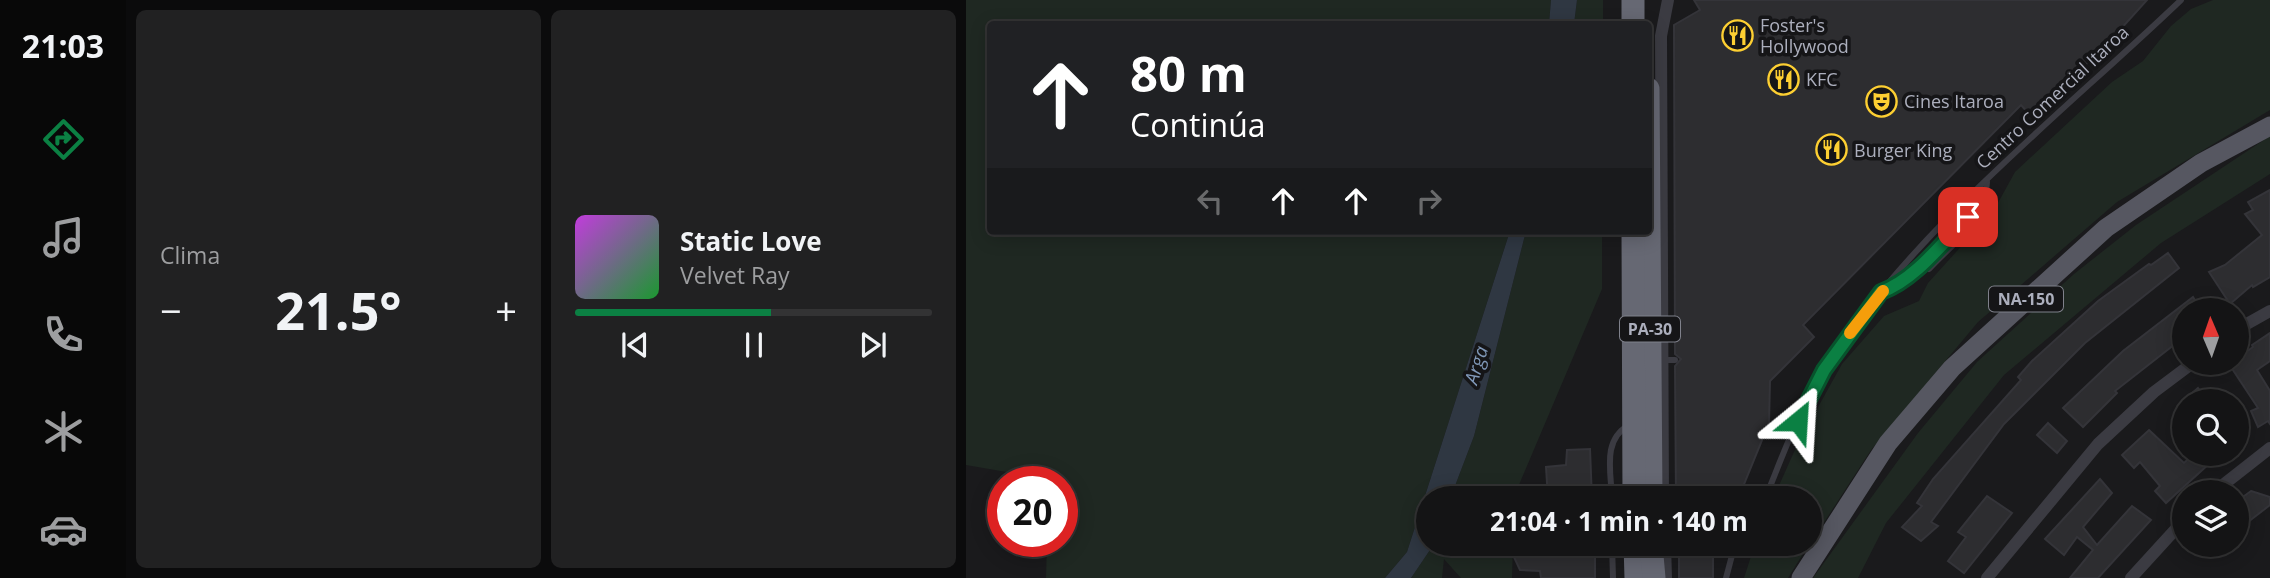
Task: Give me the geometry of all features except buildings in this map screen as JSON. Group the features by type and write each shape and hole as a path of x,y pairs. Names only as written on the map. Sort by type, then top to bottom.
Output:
{"highway":[{"path":"1633,0 1633,21"},
{"path":"1648,0 1648,21"},
{"name":"PA-30","path":"1633,235 1634,486"},
{"name":"PA-30","path":"1649,235 1651,486"},
{"path":"1635,556 1636,578"},
{"path":"1656,556 1664,575"}],"main road":[{"name":"NA-150","path":"1801,578 1888,443 1952,368 2106,228 2201,163 2270,126"}],"street":[{"path":"1663,486 1668,360 1661,36 1668,0"},
{"path":"2249,323 2270,311"},
{"path":"1987,578 2098,444 2154,392 2177,375"},
{"path":"2229,480 2270,448"},
{"path":"2131,578 2172,533"},
{"path":"1664,575 1665,556"}],"lane":[{"name":"Centro Comercial Itaroa","path":"1770,486 1798,421 1824,370 1881,292 1987,181 2181,0"},
{"path":"1929,269 1976,220 1987,202 1987,181"},
{"path":"1881,292 1894,287 1922,263 1968,217"},
{"path":"1612,486 1611,442 1616,433 1634,423"},
{"path":"1612,556 1613,578"},
{"path":"1726,578 1732,556"}],"shaded area":[{"path":"966,0 1551,0 1549,21 987,21 987,235 1509,235 1428,486 1416,486 1416,524 1407,552 1385,578 1046,578 1047,557 1078,557 1078,466 987,466 987,469 966,465"},
{"path":"1577,0 1603,0 1603,21 1574,21"},
{"path":"2213,0 2270,0 2270,110 2117,202 1978,322 1871,450 1822,526 1822,486 1779,486 1798,443 1842,364 1884,316 1919,301 1928,283 1994,210 2015,172 2112,82 2143,61 2171,26 2191,9"},
{"path":"2270,136 2270,174 2161,243 2004,375 1886,523 1858,578 1813,578 1918,433 1977,362 2074,274 2136,225"},
{"path":"1525,235 1602,235 1602,289 1519,486 1455,486 1474,436"},
{"path":"1426,556 1513,556 1512,578 1461,578 1444,559 1442,578 1411,578"},
{"path":"1751,556 1802,556 1788,578 1744,578"}],"water":[{"path":"1551,0 1577,0 1574,21 1549,21"},
{"name":"Arga","path":"1509,235 1525,235 1474,436 1455,486 1428,486"},
{"path":"1416,524 1416,556 1426,556 1411,578 1385,578 1407,552"}],"slow traffic":[{"path":"1850,333 1883,291"}],"place":[{"name":"Foster's Hollywood","path":"1737,35"},
{"name":"KFC","path":"1783,79"},
{"name":"Cines Itaroa","path":"1881,101"},
{"name":"Burger King","path":"1831,150"}],"route":[{"path":"1798,421 1824,370 1881,292 1894,287 1922,263 1968,217"}]}
